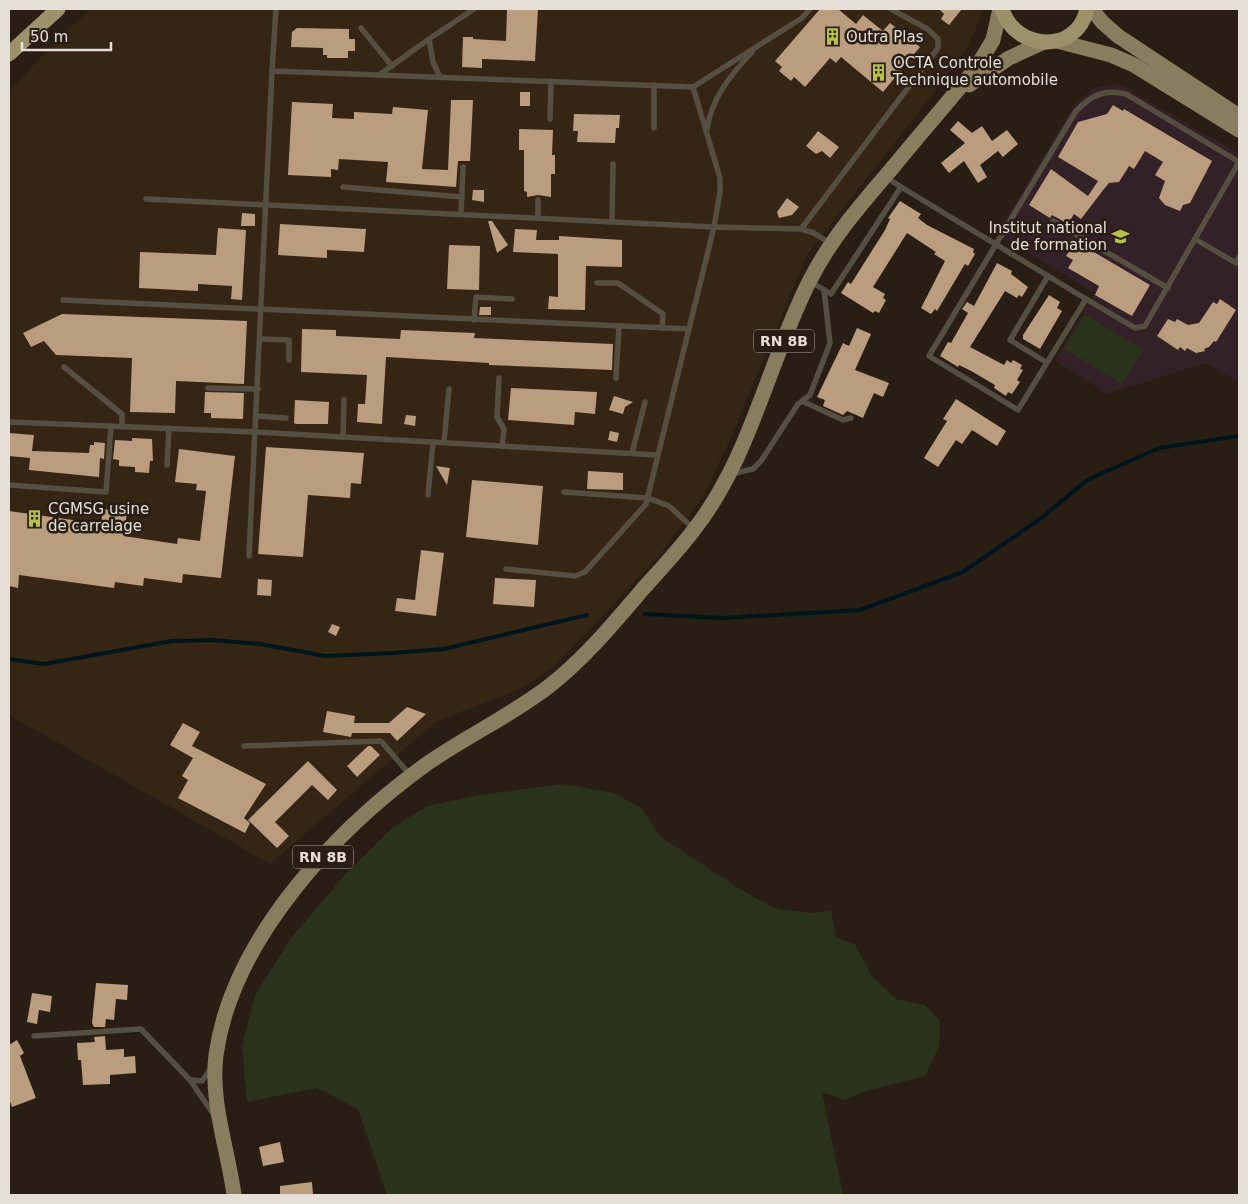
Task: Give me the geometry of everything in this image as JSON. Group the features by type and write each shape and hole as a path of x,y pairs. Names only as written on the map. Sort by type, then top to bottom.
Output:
{"highway":[{"path":"9,54 58,9"},
{"path":"1001,9 1014,32 1027,39 1049,42 1075,30 1086,9"}],"main road":[{"name":"RN 8B","path":"234,1195 216,1092 216,1060 225,1010 251,950 285,903 351,826 411,776 467,737 515,710 573,666 610,627 694,530 729,474 810,280 831,244 987,52 993,40 1001,9"},
{"path":"1092,9 1102,22 1118,36 1239,116"},
{"name":"RN 8B","path":"948,101 1002,62 1049,42"},
{"path":"1049,42 1112,55 1134,65 1239,130"}],"lane":[{"path":"248,556 261,339 276,9"},
{"path":"379,75 474,9"},
{"path":"272,71 693,87 802,18 810,9"},
{"path":"801,229 938,48 938,39 929,30 891,9"},
{"path":"361,28 392,66"},
{"path":"429,39 433,62 440,77"},
{"path":"707,133 710,114 721,88 756,47"},
{"path":"550,119 551,81"},
{"path":"654,85 654,128"},
{"path":"506,570 575,576 586,572 640,511 648,498 714,227 720,192 720,178 693,87"},
{"path":"885,176 997,246 1136,328 1141,329 1145,326 1168,288 1239,162 1126,94 1113,91 1095,95 1076,111 997,246 929,356 1018,410 1086,299"},
{"path":"612,222 613,164"},
{"path":"461,214 463,167"},
{"path":"342,187 462,197"},
{"path":"810,280 831,294 901,187"},
{"path":"146,199 714,227 801,229 814,232 831,244"},
{"path":"538,200 538,218"},
{"path":"1053,221 1168,288"},
{"path":"1195,239 1236,263 1239,257"},
{"path":"1046,362 1010,340 1048,276"},
{"path":"597,283 618,283 663,314 662,328"},
{"path":"729,474 753,469 761,461 802,401 810,395 830,342 824,290"},
{"path":"474,320 476,297 512,299"},
{"path":"63,300 688,329"},
{"path":"616,378 619,326"},
{"path":"261,339 289,340 289,360"},
{"path":"64,367 122,414 122,427"},
{"path":"499,378 496,417 504,429 502,446"},
{"path":"208,388 258,390"},
{"path":"444,442 449,389"},
{"path":"343,437 344,400"},
{"path":"802,401 843,420 851,418"},
{"path":"632,453 645,402"},
{"path":"257,416 286,418"},
{"path":"9,422 256,432 657,455"},
{"path":"9,485 106,492 111,426"},
{"path":"167,465 169,428"},
{"path":"428,495 433,442"},
{"path":"564,492 648,498 669,506 694,530"},
{"path":"244,746 381,741 411,776"},
{"path":"34,1036 141,1029 190,1080 221,1125"},
{"path":"190,1080 202,1081 216,1060"}],"shaded area":[{"path":"92,9 981,9 982,11 974,34 960,59 807,255 730,440 704,496 658,557 557,664 520,689 436,722 270,864 9,715 9,92 61,35"},
{"name":"Institut national de formation","path":"1116,84 1239,154 1239,382 1206,363 1107,394 1055,360 1095,293 997,234 1074,105 1094,88"}],"green space":[{"path":"1085,314 1143,350 1122,384 1064,349"},
{"path":"563,784 614,793 641,808 661,837 743,891 776,909 813,913 831,910 836,938 855,944 872,976 896,999 925,1005 940,1021 939,1047 925,1076 866,1091 844,1100 822,1092 843,1195 387,1195 358,1109 317,1088 247,1102 242,1046 255,995 291,938 343,877 392,828 427,806 486,794"}],"building":[{"path":"507,9 538,9 535,61 482,59 482,68 462,67 463,37 506,41"},
{"path":"820,9 838,9 856,24 863,15 883,31 890,23 920,47 883,92 841,57 836,63 830,58 805,87 794,77 791,81 779,71 782,67 775,61"},
{"path":"939,9 962,9 949,25 941,19 944,14"},
{"path":"297,28 349,29 349,39 355,39 355,51 348,51 348,58 327,58 327,55 323,55 323,48 291,47 292,32"},
{"path":"520,92 530,92 530,106 520,106"},
{"path":"451,100 473,100 470,161 458,161 456,187 386,182 388,162 339,159 338,170 331,169 331,177 288,175 292,102 333,104 332,118 354,119 354,112 392,114 393,107 428,110 422,169 448,170"},
{"path":"1113,105 1123,111 1124,109 1212,161 1190,203 1183,205 1180,211 1165,205 1159,198 1165,181 1155,175 1163,162 1145,151 1134,169 1129,166 1119,182 1109,183 1081,219 1074,214 1068,224 1052,215 1050,218 1029,205 1051,169 1088,196 1098,181 1058,157 1078,122 1107,114"},
{"path":"574,114 620,115 619,128 616,128 615,143 577,142 578,131 573,131"},
{"path":"958,121 972,133 982,126 992,141 1007,130 1018,144 1003,157 998,151 980,165 987,177 978,183 964,161 949,173 941,163 965,143 950,130"},
{"path":"519,129 553,130 552,155 555,155 555,174 551,174 551,197 538,195 527,197 527,192 524,191 524,150 519,150"},
{"path":"818,131 839,147 830,158 822,151 816,154 806,146"},
{"path":"473,190 484,190 484,202 472,200"},
{"path":"787,198 799,207 792,215 779,218 777,212"},
{"path":"900,201 921,214 918,218 927,225 974,249 973,252 975,254 968,266 965,264 937,311 935,309 931,314 921,308 945,261 934,254 936,252 907,233 873,287 885,294 883,298 886,300 879,313 875,311 873,313 841,293 848,282 851,284 885,230 890,219 888,218"},
{"path":"242,213 255,214 255,226 241,226"},
{"path":"488,221 492,221 508,245 497,253"},
{"path":"280,224 366,229 364,252 327,250 327,258 278,255"},
{"path":"218,228 246,230 242,300 231,299 232,286 198,284 198,291 139,288 140,252 216,255"},
{"path":"515,229 537,230 536,240 559,240 559,236 622,240 622,267 586,266 585,310 548,309 549,296 558,297 558,254 513,252"},
{"path":"1075,241 1150,285 1132,316 1095,295 1099,286 1068,268 1073,260 1066,256"},
{"path":"449,245 480,246 479,290 447,289"},
{"path":"997,263 1012,271 1011,274 1028,287 1022,297 1019,295 1017,298 1005,291 970,347 1004,365 1007,360 1011,363 1013,360 1022,365 1020,369 1023,370 1017,380 1020,382 1012,394 1008,392 1006,396 994,388 995,385 940,356 948,342 951,343 968,313 962,309 967,302 974,306"},
{"path":"1049,295 1060,302 1057,308 1062,311 1040,349 1023,339 1023,335"},
{"path":"1220,299 1236,310 1216,342 1214,341 1209,347 1204,349 1205,351 1196,353 1187,348 1185,351 1180,347 1178,350 1157,336 1168,319 1175,322 1177,319 1188,325 1199,323 1213,302 1217,304"},
{"path":"480,307 491,307 491,315 479,315"},
{"path":"62,314 247,321 244,384 176,381 175,413 130,412 132,358 56,355 44,341 31,347 23,333"},
{"path":"857,328 871,334 855,370 889,383 883,397 874,393 863,418 847,411 843,415 823,406 825,400 817,397 843,343 849,346"},
{"path":"302,329 336,330 336,336 400,339 401,330 475,333 474,338 613,344 612,370 489,365 489,363 386,357 382,424 357,422 358,404 365,404 367,375 301,372"},
{"path":"511,388 597,392 595,414 575,412 574,425 508,420"},
{"path":"205,392 244,393 243,419 211,418 211,413 204,413"},
{"path":"614,396 633,402 625,407 623,414 609,410"},
{"path":"956,399 1006,431 997,446 972,430 962,444 956,440 938,467 924,458 947,421 943,419"},
{"path":"295,400 329,402 328,424 294,423"},
{"path":"406,415 416,416 415,426 404,424"},
{"path":"610,431 619,433 617,442 608,440"},
{"path":"9,433 34,435 32,451 89,453 90,445 94,445 94,442 105,443 104,459 100,458 99,477 29,470 30,458 9,456"},
{"path":"132,438 152,439 153,461 150,461 149,473 135,472 135,467 119,466 119,460 113,459 115,440 132,441"},
{"path":"266,447 364,453 361,484 351,483 350,498 308,495 303,557 258,554"},
{"name":"CGMSG usine de carrelage","path":"179,449 235,456 221,578 183,574 182,583 144,578 143,586 115,582 114,588 19,575 18,588 9,586 9,511 101,524 103,509 127,512 124,536 177,544 178,538 200,541 206,491 196,490 197,484 175,482"},
{"path":"436,466 450,468 447,485"},
{"path":"588,471 623,473 623,490 587,489"},
{"path":"472,480 543,486 538,545 466,537"},
{"path":"421,550 444,553 436,616 395,611 397,598 415,600"},
{"path":"495,578 536,580 534,607 493,604"},
{"path":"258,579 272,580 271,596 257,595"},
{"path":"332,624 340,627 336,636 328,632"},
{"path":"407,707 426,714 397,741 390,733 352,733 351,737 323,732 327,711 355,716 354,723 389,723"},
{"path":"183,723 200,732 192,746 266,784 244,818 250,823 245,833 178,798 188,780 182,776 193,758 170,745"},
{"path":"368,746 371,746 380,755 357,777 347,766"},
{"path":"308,761 337,790 328,800 312,785 275,822 289,836 277,848 248,820"},
{"path":"96,983 128,985 127,1000 116,999 114,1020 106,1019 105,1027 94,1027 92,1023"},
{"path":"32,993 52,996 50,1012 39,1010 37,1024 27,1022"},
{"path":"105,1036 106,1050 124,1049 124,1057 135,1056 136,1073 110,1075 110,1084 83,1085 81,1060 78,1060 77,1043 95,1042 94,1037"},
{"path":"17,1040 24,1053 20,1056 36,1098 12,1107 9,1099 9,1045"},
{"path":"280,1142 284,1162 263,1166 259,1147"},
{"path":"312,1182 313,1195 280,1195 280,1186"}],"waterway":[{"path":"645,614 722,618 860,610 963,572 1044,516 1087,480 1159,448 1239,436"},
{"path":"9,659 44,664 172,641 213,640 260,644 325,656 393,653 444,649 587,615"}],"place":[{"name":"Outra Plas","path":"832,37"},
{"name":"OCTA Controle Technique automobile","path":"879,72"},
{"name":"Institut national de formation","path":"1121,237"},
{"name":"CGMSG usine de carrelage","path":"34,518"}]}
